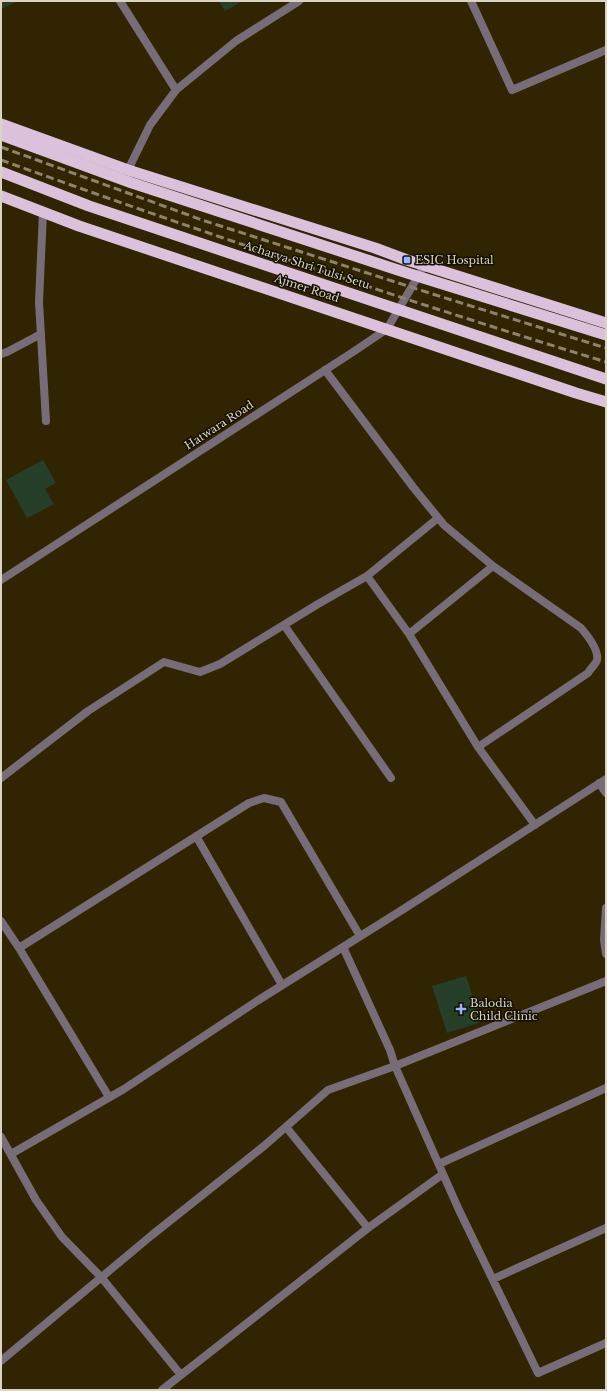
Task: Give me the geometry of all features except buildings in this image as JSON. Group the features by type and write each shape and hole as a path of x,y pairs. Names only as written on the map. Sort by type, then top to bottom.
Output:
{"highway":[{"path":"1,124 128,170 606,323"},
{"path":"1,135 132,183 606,335"},
{"name":"Acharya Shri Tulsi Setu","path":"1,172 89,206 606,379"},
{"name":"Ajmer Road","path":"1,196 86,228 606,402"}],"street":[{"path":"120,1 176,90"},
{"path":"128,170 150,125 176,90 236,41 299,1"},
{"path":"471,1 512,90 606,50"},
{"path":"43,212 39,302 46,421"},
{"name":"Hatwara Road","path":"1,580 387,329 424,266"},
{"path":"1,354 41,334"},
{"path":"325,370 391,458 444,525 492,566 581,628 590,640 596,654 597,660 588,673 478,747"},
{"path":"1,778 88,712 164,662 200,672 220,664 367,576 438,518"},
{"path":"409,634 492,566"},
{"path":"367,576 409,634 478,747 535,825"},
{"path":"284,625 391,778"},
{"path":"11,1154 109,1097 603,781 606,793"},
{"path":"19,948 249,803 264,798 281,802 360,936"},
{"path":"196,836 282,985"},
{"path":"606,908 604,940 606,954"},
{"path":"1,921 19,948 109,1097"},
{"path":"343,947 390,1050 395,1066 459,1210 538,1373 606,1343"},
{"path":"1,1361 101,1277 286,1127 328,1090 395,1066 606,981"},
{"path":"439,1164 606,1088"},
{"path":"286,1127 368,1228"},
{"path":"1,1137 36,1200 62,1237 101,1277 181,1375"},
{"path":"162,1390 368,1228 443,1174"},
{"path":"493,1279 606,1228"}],"railway":[{"path":"1,147 205,221 606,348"},
{"path":"1,160 302,265 606,362"}],"place":[{"name":"ESIC Hospital","path":"407,260"},
{"name":"Balodia Child Clinic","path":"461,1009"}]}
